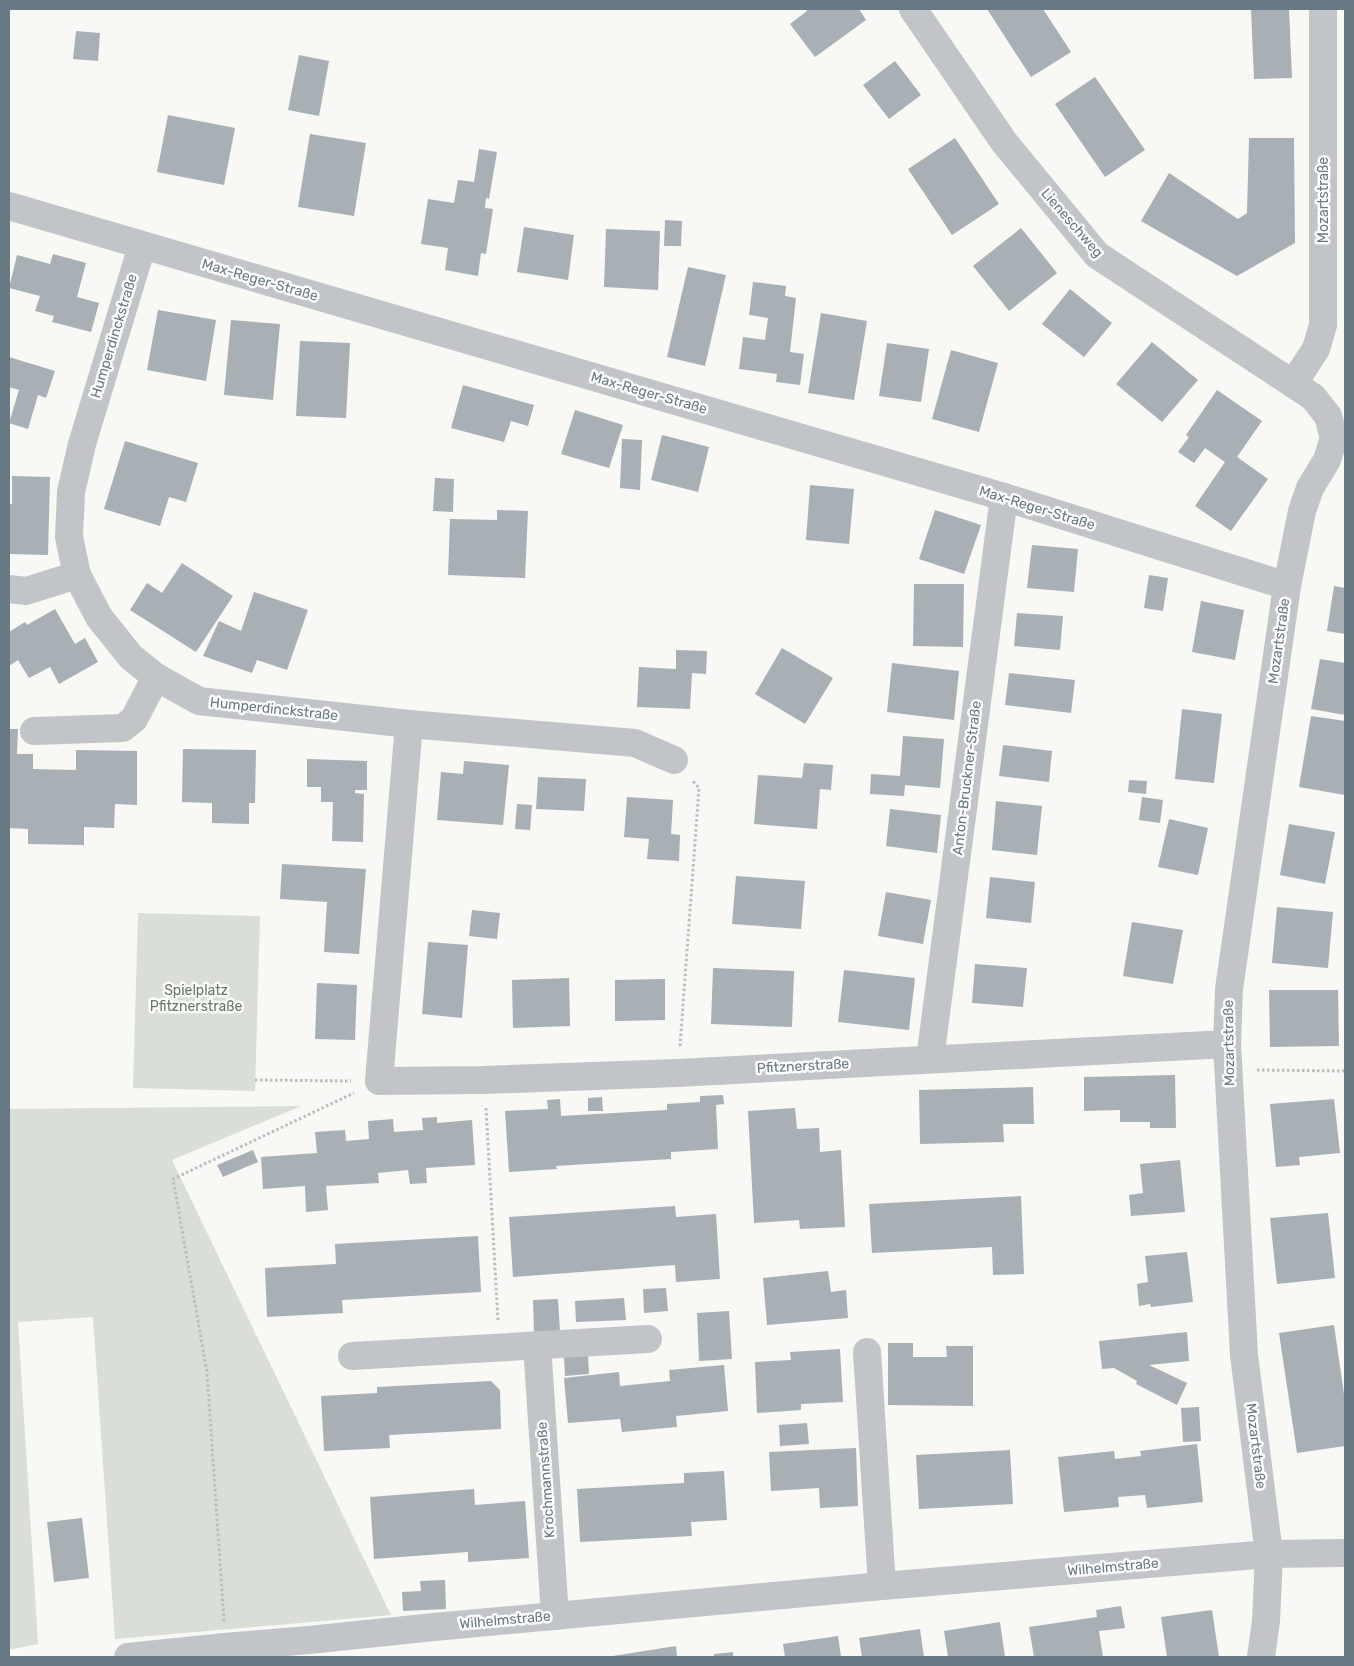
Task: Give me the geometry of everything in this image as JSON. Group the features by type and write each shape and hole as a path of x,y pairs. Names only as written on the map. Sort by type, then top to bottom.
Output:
{"street":[{"name":"Lieneschweg","path":"914,9 1004,142 1097,255 1313,397 1328,416 1339,438"},
{"name":"Mozartstraße","path":"1293,384 1316,349 1323,326 1323,9"},
{"name":"Max-Reger-Straße","path":"9,206 1004,497 1288,586"},
{"name":"Humperdinckstraße","path":"142,246 82,444 71,492 69,537 77,575 99,617 130,657 156,677 199,701 410,724 635,743 674,760"},
{"name":"Mozartstraße","path":"1261,1657 1266,1621 1269,1554 1244,1355 1228,1057 1229,989 1288,586 1302,511 1310,488 1339,438"},
{"name":"Anton-Bruckner-Straße","path":"930,1059 1004,497"},
{"path":"9,589 26,591 77,575"},
{"path":"34,731 123,728 134,720 156,677"},
{"path":"379,1081 410,724"},
{"name":"Pfitznerstraße","path":"379,1081 678,1074 930,1059 1228,1057"},
{"path":"352,1356 648,1339"},
{"name":"Krochmannstraße","path":"537,1345 555,1616"},
{"path":"867,1352 882,1586"},
{"name":"Wilhelmstraße","path":"128,1657 225,1647 312,1649 555,1616 882,1586 1269,1554 1345,1553"}],"path":[{"path":"674,760 699,788 678,1074"},
{"path":"1228,1057 1345,1071"},
{"path":"255,1080 379,1081"},
{"path":"484,1080 499,1347"},
{"path":"225,1647 207,1372 173,1179 379,1081"}],"green space":[{"name":"Spielplatz Pfitznerstraße","path":"138,913 260,916 255,1091 133,1088"},
{"path":"301,1106 172,1160 391,1615 115,1639 93,1317 18,1322 38,1644 9,1650 9,1109"}],"building":[{"path":"806,9 859,9 866,20 815,57 790,24 807,11"},
{"path":"987,9 1043,9 1071,52 1031,77"},
{"path":"1251,9 1289,9 1292,78 1254,79"},
{"path":"76,31 100,33 98,61 73,59"},
{"path":"299,55 329,61 319,116 288,110"},
{"path":"895,61 921,95 889,119 863,85"},
{"path":"1095,77 1145,150 1105,177 1055,104"},
{"path":"168,115 235,128 224,185 157,172"},
{"path":"310,134 366,143 354,216 298,207"},
{"path":"955,138 999,204 952,235 908,169"},
{"path":"1249,138 1294,138 1295,243 1237,276 1141,221 1169,173 1238,219 1247,213"},
{"path":"479,149 497,152 489,199 486,198 485,208 493,209 486,254 481,253 478,276 445,270 448,248 421,244 428,199 454,203 458,180 474,182"},
{"path":"665,220 682,221 681,246 664,246"},
{"path":"524,227 574,235 568,280 517,272"},
{"path":"1021,228 1057,273 1009,311 973,266"},
{"path":"606,229 660,231 658,290 604,287"},
{"path":"53,254 86,263 77,297 99,303 91,332 52,322 54,316 35,311 40,296 9,288 17,255 50,264"},
{"path":"688,267 726,275 705,366 667,357"},
{"path":"753,282 786,286 785,296 796,298 790,352 804,354 800,385 776,382 777,374 739,369 743,337 765,340 768,318 749,315"},
{"path":"1070,289 1112,323 1084,357 1042,324"},
{"path":"158,310 216,320 206,381 147,370"},
{"path":"821,313 867,321 854,400 808,393"},
{"path":"231,320 280,324 273,400 224,395"},
{"path":"300,341 350,343 346,418 296,416"},
{"path":"1152,342 1198,380 1162,422 1116,384"},
{"path":"887,343 929,349 921,402 879,396"},
{"path":"951,350 998,363 979,432 932,419"},
{"path":"9,357 55,371 46,398 38,395 28,429 9,423 19,390 9,387"},
{"path":"463,385 534,405 528,426 511,421 504,442 451,428"},
{"path":"1217,390 1262,421 1237,457 1268,479 1231,531 1195,506 1225,462 1205,448 1194,463 1178,452 1189,437 1186,435"},
{"path":"575,410 623,425 609,468 561,454"},
{"path":"662,435 709,447 698,492 651,480"},
{"path":"622,439 642,440 640,490 620,488"},
{"path":"125,441 198,463 186,502 169,497 160,526 104,509"},
{"path":"12,476 50,477 48,555 9,554 9,504 12,504"},
{"path":"435,478 454,479 453,512 433,511"},
{"path":"810,485 854,489 849,544 806,540"},
{"path":"497,510 528,511 525,578 448,575 450,519 497,520"},
{"path":"935,510 981,525 964,574 919,559"},
{"path":"1032,545 1078,549 1074,592 1027,588"},
{"path":"182,563 233,596 196,652 130,610 147,583 162,593"},
{"path":"1149,575 1168,578 1163,611 1144,608"},
{"path":"914,584 964,584 963,647 913,646"},
{"path":"1334,586 1345,588 1345,634 1327,631"},
{"path":"254,592 308,610 287,670 257,660 252,673 203,656 219,621 241,631"},
{"path":"1201,601 1244,610 1235,660 1192,652"},
{"path":"55,609 75,644 85,638 98,662 59,684 50,667 29,678 18,660 9,666 9,632 25,622 27,625"},
{"path":"1017,613 1063,616 1060,650 1014,646"},
{"path":"782,648 833,678 805,724 755,694"},
{"path":"676,650 707,651 706,674 692,673 690,709 637,707 639,667 676,669"},
{"path":"1320,659 1345,663 1345,715 1311,709"},
{"path":"892,663 959,671 954,720 887,712"},
{"path":"1009,673 1075,680 1071,713 1005,705"},
{"path":"1182,709 1222,714 1214,783 1175,779"},
{"path":"1311,716 1345,721 1345,795 1299,787"},
{"path":"9,729 18,729 17,754 33,754 33,769 76,770 76,750 137,751 137,805 115,804 114,828 84,827 84,845 28,844 28,829 9,828"},
{"path":"903,736 944,739 940,788 905,785 904,796 870,794 871,774 900,776"},
{"path":"1003,745 1052,751 1049,782 999,776"},
{"path":"183,749 256,750 255,803 249,803 249,824 212,823 212,803 182,802"},
{"path":"307,759 367,761 367,790 355,790 355,793 364,794 363,842 332,841 333,802 321,802 321,787 307,787"},
{"path":"464,761 509,765 503,825 437,820 441,772 463,774"},
{"path":"804,763 833,765 831,790 820,789 817,829 754,824 758,775 802,778"},
{"path":"538,777 586,779 584,811 536,809"},
{"path":"1129,780 1147,781 1146,794 1128,792"},
{"path":"627,797 673,800 671,834 680,835 679,861 647,859 649,839 624,837"},
{"path":"1142,797 1163,800 1160,823 1139,820"},
{"path":"996,801 1042,806 1037,855 992,850"},
{"path":"517,804 532,805 530,830 515,829"},
{"path":"890,809 941,815 937,853 886,846"},
{"path":"1169,819 1208,828 1198,875 1158,867"},
{"path":"1289,824 1335,832 1325,884 1280,875"},
{"path":"282,864 366,869 359,954 324,952 327,902 280,899"},
{"path":"736,876 805,881 801,929 732,924"},
{"path":"990,877 1035,882 1031,923 986,918"},
{"path":"886,892 931,900 923,944 878,936"},
{"path":"1277,907 1333,912 1328,968 1272,963"},
{"path":"472,910 500,913 497,939 469,936"},
{"path":"1132,922 1183,930 1173,984 1123,976"},
{"path":"428,942 468,945 462,1018 422,1014"},
{"path":"975,964 1027,968 1023,1007 972,1003"},
{"path":"713,968 794,971 792,1027 711,1024"},
{"path":"844,970 915,978 909,1030 838,1022"},
{"path":"569,978 570,1026 513,1028 512,980"},
{"path":"665,979 665,1020 615,1021 615,980"},
{"path":"317,983 357,985 355,1040 315,1039"},
{"path":"1269,990 1338,990 1339,1046 1270,1047"},
{"path":"1175,1075 1176,1128 1150,1128 1150,1122 1120,1122 1120,1110 1084,1111 1084,1077"},
{"path":"1033,1087 1034,1124 1003,1124 1004,1142 920,1144 919,1090"},
{"path":"723,1095 724,1104 716,1105 718,1149 671,1152 671,1159 556,1166 557,1169 509,1172 505,1111 548,1109 547,1100 560,1099 561,1116 667,1110 667,1104 700,1102 700,1096"},
{"path":"602,1097 603,1111 588,1111 588,1098"},
{"path":"1334,1099 1340,1153 1299,1157 1300,1165 1276,1167 1270,1104"},
{"path":"795,1108 797,1129 819,1128 820,1152 841,1150 845,1227 800,1229 799,1220 754,1223 748,1111"},
{"path":"437,1117 437,1123 472,1120 475,1165 426,1168 427,1183 410,1184 408,1170 378,1173 379,1183 326,1186 328,1210 306,1212 305,1186 263,1189 261,1157 317,1153 315,1132 345,1130 346,1141 369,1139 368,1121 393,1119 394,1132 423,1130 422,1118"},
{"path":"253,1150 258,1162 223,1177 217,1165"},
{"path":"1180,1160 1185,1212 1131,1216 1129,1195 1143,1193 1140,1164"},
{"path":"1021,1196 1024,1274 993,1275 992,1247 872,1253 869,1204"},
{"path":"675,1206 676,1217 716,1214 720,1279 676,1282 675,1265 513,1277 509,1217"},
{"path":"1328,1213 1335,1278 1277,1284 1270,1218"},
{"path":"478,1236 481,1292 342,1300 343,1313 267,1317 265,1268 336,1264 335,1244"},
{"path":"1187,1252 1193,1302 1151,1307 1150,1304 1139,1306 1137,1284 1148,1282 1145,1256"},
{"path":"828,1271 831,1292 846,1290 848,1318 767,1325 763,1278"},
{"path":"666,1288 668,1311 644,1313 643,1289"},
{"path":"624,1298 626,1320 576,1322 575,1301"},
{"path":"558,1299 560,1332 534,1333 533,1300"},
{"path":"729,1311 732,1359 699,1361 697,1313"},
{"path":"1334,1325 1345,1401 1345,1446 1297,1453 1279,1333"},
{"path":"1187,1332 1189,1361 1149,1365 1187,1383 1177,1405 1136,1384 1137,1381 1114,1368 1102,1369 1099,1341"},
{"path":"888,1343 913,1343 913,1357 947,1357 946,1346 973,1346 973,1406 888,1405"},
{"path":"840,1349 843,1402 801,1404 801,1410 757,1413 755,1362 791,1360 790,1352"},
{"path":"588,1355 589,1374 565,1376 564,1357"},
{"path":"724,1365 728,1411 676,1416 677,1427 622,1432 620,1419 568,1423 564,1378 619,1372 620,1386 670,1381 669,1370"},
{"path":"491,1381 500,1390 501,1429 389,1435 390,1448 324,1451 321,1396 377,1393 377,1387"},
{"path":"1199,1407 1201,1441 1183,1442 1181,1408"},
{"path":"807,1423 809,1444 780,1446 779,1425"},
{"path":"1197,1444 1203,1502 1147,1508 1145,1495 1118,1497 1119,1507 1064,1512 1058,1457 1114,1451 1115,1459 1141,1456 1140,1451"},
{"path":"856,1448 858,1506 820,1508 819,1488 771,1491 769,1452"},
{"path":"1010,1450 1013,1504 919,1509 916,1455"},
{"path":"724,1471 727,1520 691,1522 692,1536 580,1542 577,1489 684,1483 684,1473"},
{"path":"474,1489 475,1505 525,1501 529,1558 468,1562 468,1552 374,1559 370,1497"},
{"path":"82,1518 89,1578 54,1582 47,1522"},
{"path":"445,1580 446,1609 403,1611 402,1592 421,1591 420,1581"},
{"path":"1121,1606 1125,1628 1099,1631 1103,1657 1034,1657 1029,1627 1097,1617 1096,1610"},
{"path":"1212,1610 1219,1657 1167,1657 1161,1617"},
{"path":"1000,1622 1005,1657 948,1657 944,1631"},
{"path":"920,1629 924,1657 862,1657 859,1638"},
{"path":"838,1636 841,1657 785,1657 783,1644"},
{"path":"676,1646 677,1657 613,1657 613,1656"},
{"path":"733,1652 733,1657 714,1657 714,1654"}]}
